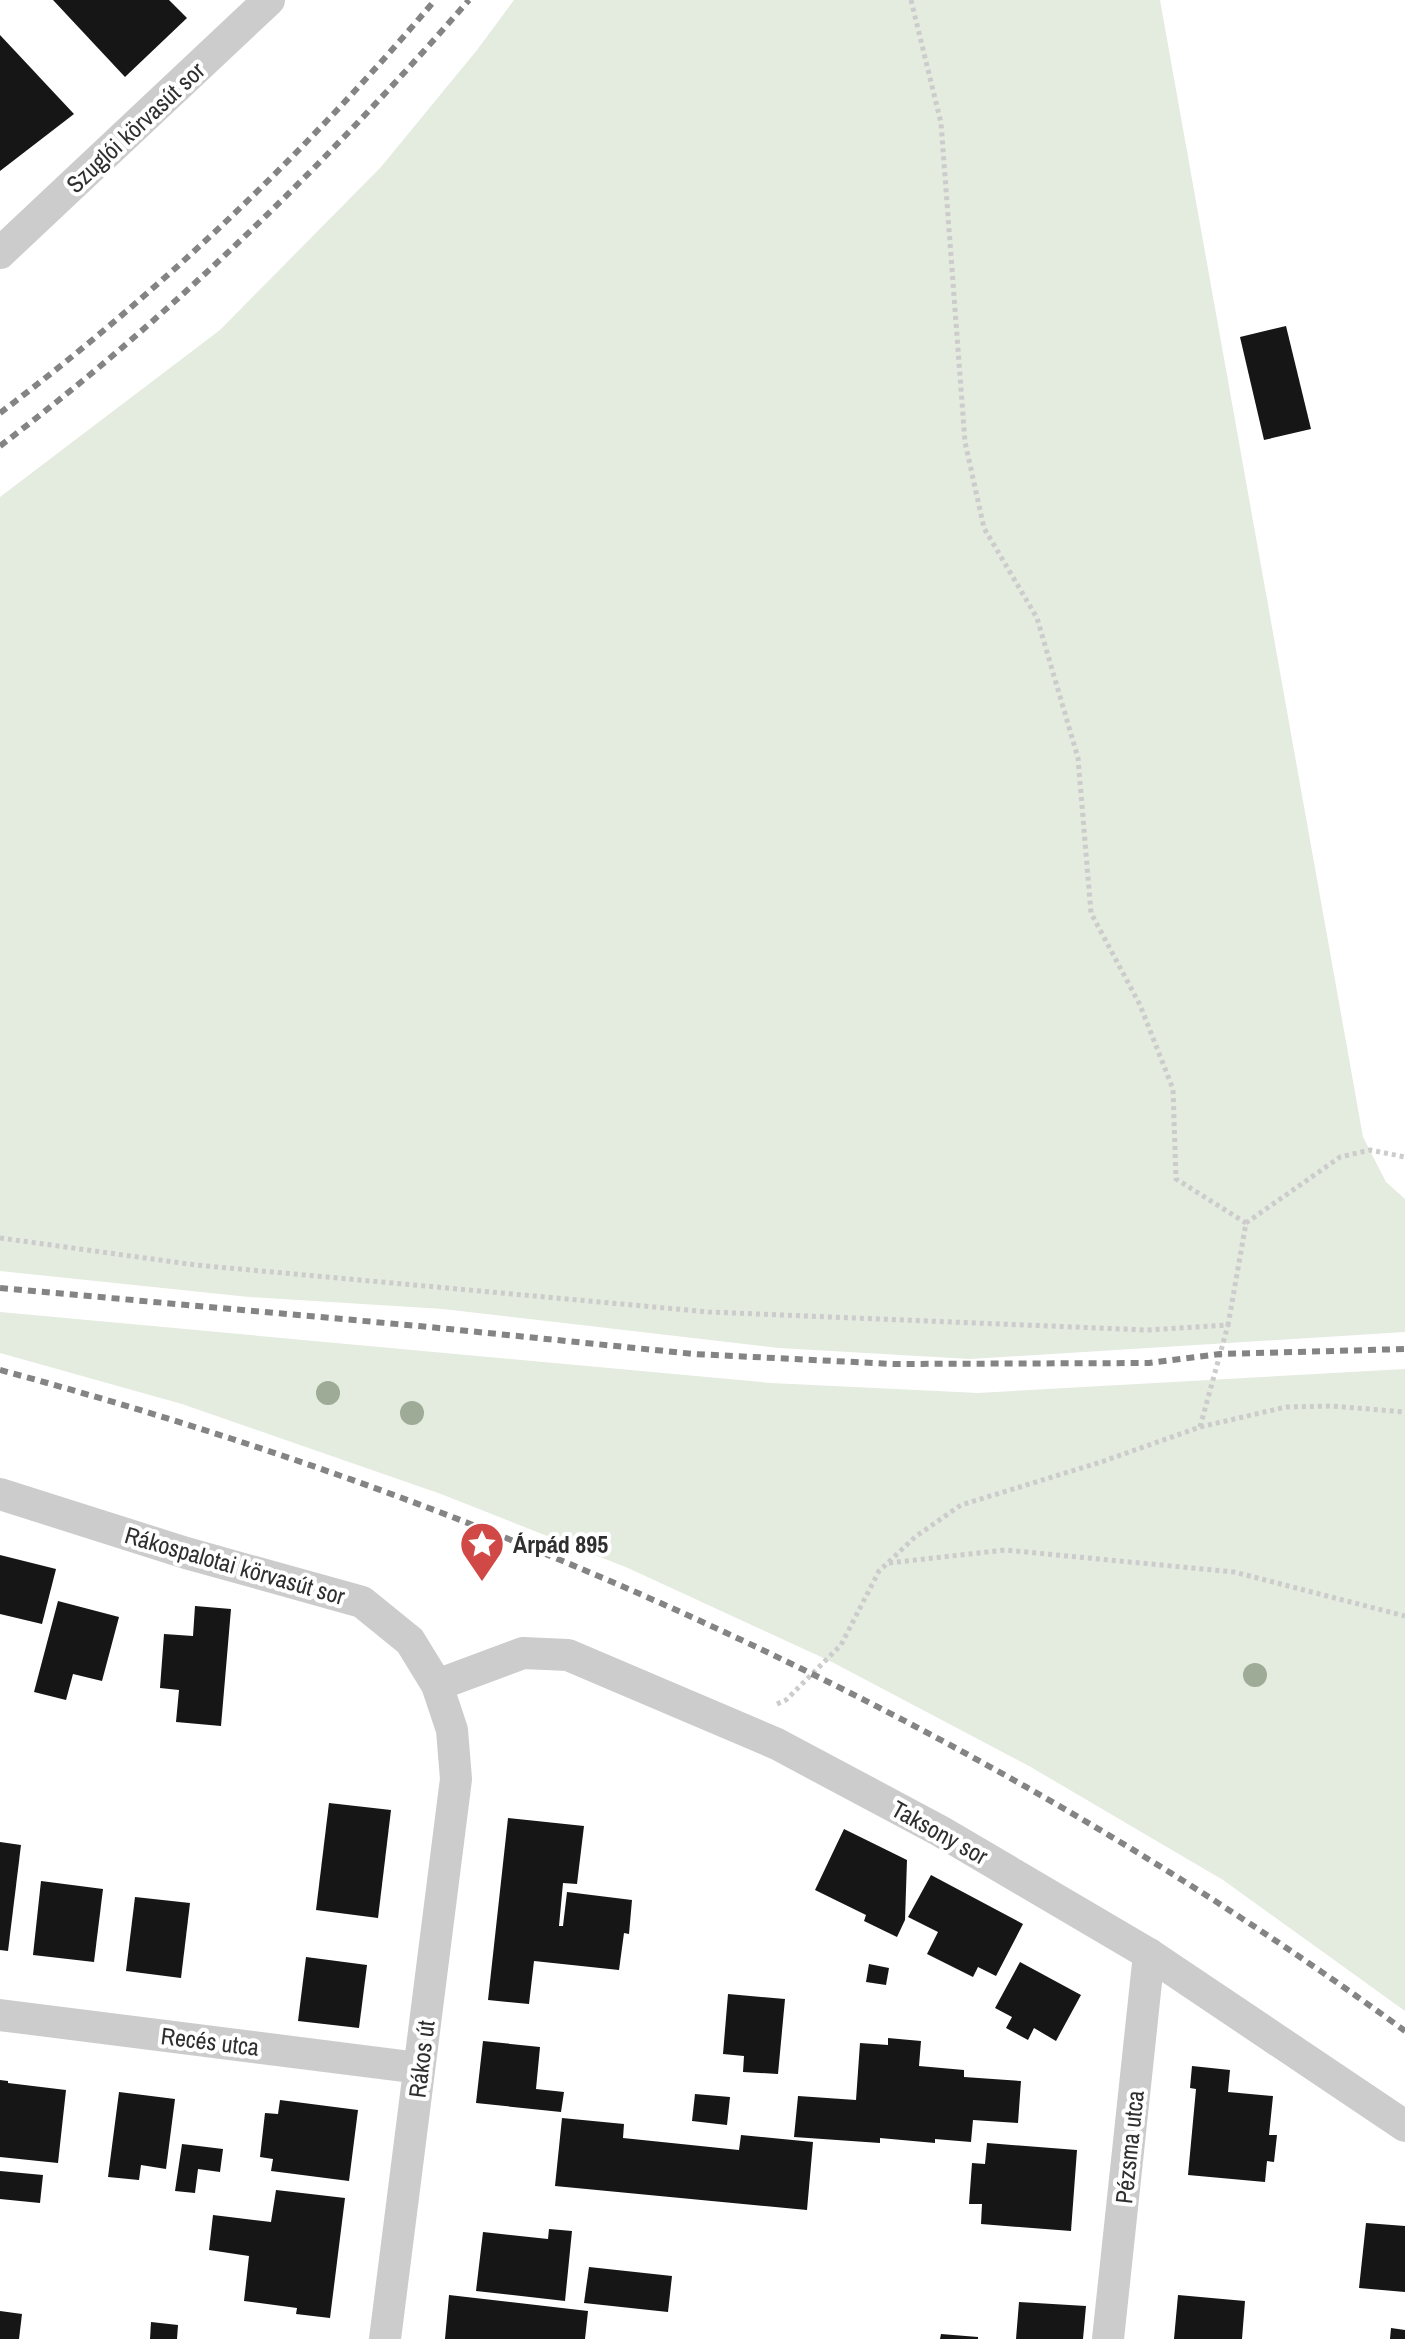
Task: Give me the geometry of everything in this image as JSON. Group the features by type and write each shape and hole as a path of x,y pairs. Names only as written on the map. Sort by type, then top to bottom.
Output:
{"street":[{"name":"Szuglói körvasút sor","path":"0,253 269,0"},
{"name":"Rákospalotai körvasút sor","path":"0,1494 186,1553 362,1602 410,1641 437,1685 452,1730 456,1779"},
{"name":"Taksony sor","path":"437,1685 523,1653 568,1655 777,1744 940,1831 1149,1954 1405,2126"},
{"name":"Rákos út","path":"385,2339 456,1779"},
{"name":"Pézsma utca","path":"1108,2339 1149,1954"},
{"name":"Recés utca","path":"0,2015 419,2068"}],"path":[{"path":"911,0 941,123 965,442 984,528 1037,618 1078,758 1091,913 1140,1005 1173,1089 1176,1179 1246,1223"},
{"path":"1200,1427 1228,1325 1246,1223 1340,1157 1370,1150 1405,1157"},
{"path":"0,1238 196,1265 709,1312 1146,1330 1228,1325"},
{"path":"735,1726 786,1700 841,1645 874,1579 887,1563 915,1537 961,1505 1101,1462 1200,1427 1286,1407 1332,1406 1405,1412"},
{"path":"887,1563 1005,1550 1234,1572 1405,1616"}],"shaded area":[{"path":"514,0 1160,0 1363,1137 1386,1182 1405,1199 1405,1332 970,1359 779,1348 443,1309 249,1297 0,1271 0,497 220,330 381,167"},
{"path":"0,1312 771,1383 978,1393 1405,1369 1405,2011 1223,1880 1029,1766 832,1662 628,1568 441,1494 182,1404 0,1353"}],"building":[{"path":"53,0 169,0 187,18 125,77"},
{"path":"0,35 74,114 0,171"},
{"path":"1286,326 1311,429 1264,440 1240,337"},
{"path":"0,1555 56,1569 42,1624 0,1614"},
{"path":"58,1601 119,1617 102,1681 73,1674 66,1700 34,1692"},
{"path":"195,1606 231,1609 221,1726 176,1722 179,1690 160,1688 164,1634 193,1636"},
{"path":"329,1803 391,1810 378,1918 316,1910"},
{"path":"508,1818 584,1826 577,1884 563,1883 559,1926 563,1926 567,1892 632,1900 629,1934 624,1933 619,1970 534,1961 529,2004 488,2000"},
{"path":"844,1829 907,1860 905,1920 897,1937 864,1921 866,1915 815,1890"},
{"path":"0,1842 21,1845 8,1951 0,1950"},
{"path":"931,1875 1023,1924 996,1976 978,1967 973,1977 927,1954 938,1932 908,1917"},
{"path":"41,1881 103,1889 94,1962 33,1955"},
{"path":"135,1897 190,1903 181,1978 126,1971"},
{"path":"306,1957 367,1965 359,2028 298,2021"},
{"path":"1020,1962 1081,1995 1056,2041 1034,2028 1028,2040 1006,2028 1012,2017 995,2008"},
{"path":"869,1964 889,1968 886,1985 866,1982"},
{"path":"728,1994 785,1999 778,2074 743,2072 744,2056 723,2054"},
{"path":"888,2038 921,2041 919,2066 964,2070 964,2077 1021,2081 1018,2123 973,2120 971,2142 935,2139 935,2143 880,2138 880,2143 794,2137 798,2096 856,2100 860,2043 888,2045"},
{"path":"483,2041 540,2047 536,2089 564,2092 561,2112 476,2103"},
{"path":"1192,2066 1230,2070 1228,2092 1273,2096 1269,2135 1277,2135 1274,2162 1267,2161 1265,2182 1188,2175 1196,2089 1190,2088"},
{"path":"0,2080 66,2090 58,2163 0,2157"},
{"path":"119,2092 175,2099 166,2169 141,2165 139,2180 108,2177"},
{"path":"695,2094 730,2097 727,2125 692,2121"},
{"path":"280,2100 358,2110 349,2181 271,2171 273,2159 260,2157 265,2113 278,2114"},
{"path":"562,2118 624,2124 623,2138 739,2150 741,2135 813,2142 807,2210 555,2186"},
{"path":"987,2143 1077,2150 1071,2231 981,2224 982,2204 969,2204 972,2163 985,2164"},
{"path":"182,2144 223,2149 220,2172 198,2169 195,2193 175,2191"},
{"path":"0,2171 43,2175 40,2203 0,2199"},
{"path":"276,2190 345,2198 330,2318 296,2314 297,2308 244,2301 249,2256 209,2250 213,2215 271,2222"},
{"path":"1366,2223 1405,2226 1405,2292 1359,2288"},
{"path":"549,2229 572,2231 565,2301 476,2291 483,2232 548,2239"},
{"path":"589,2267 672,2276 668,2312 584,2303"},
{"path":"449,2295 588,2311 585,2339 445,2339"},
{"path":"1178,2295 1245,2301 1242,2339 1174,2339"},
{"path":"1019,2302 1086,2306 1083,2339 1016,2339"},
{"path":"0,2311 22,2314 19,2339 0,2339"},
{"path":"151,2322 178,2325 177,2339 150,2339"},
{"path":"1391,2328 1405,2330 1405,2339 1390,2339"},
{"path":"941,2334 978,2337 978,2339 940,2339"}],"railway":[{"path":"0,413 117,319 229,218 335,112 435,0"},
{"path":"0,446 126,344 246,235 360,120 469,0"},
{"path":"0,1288 694,1354 894,1364 1149,1363 1220,1354 1405,1349"},
{"path":"0,1370 187,1425 372,1487 554,1558 733,1636 908,1723 1078,1817 1244,1920 1405,2031"}],"place":[{"name":"Árpád 895","path":"482,1583"}]}
